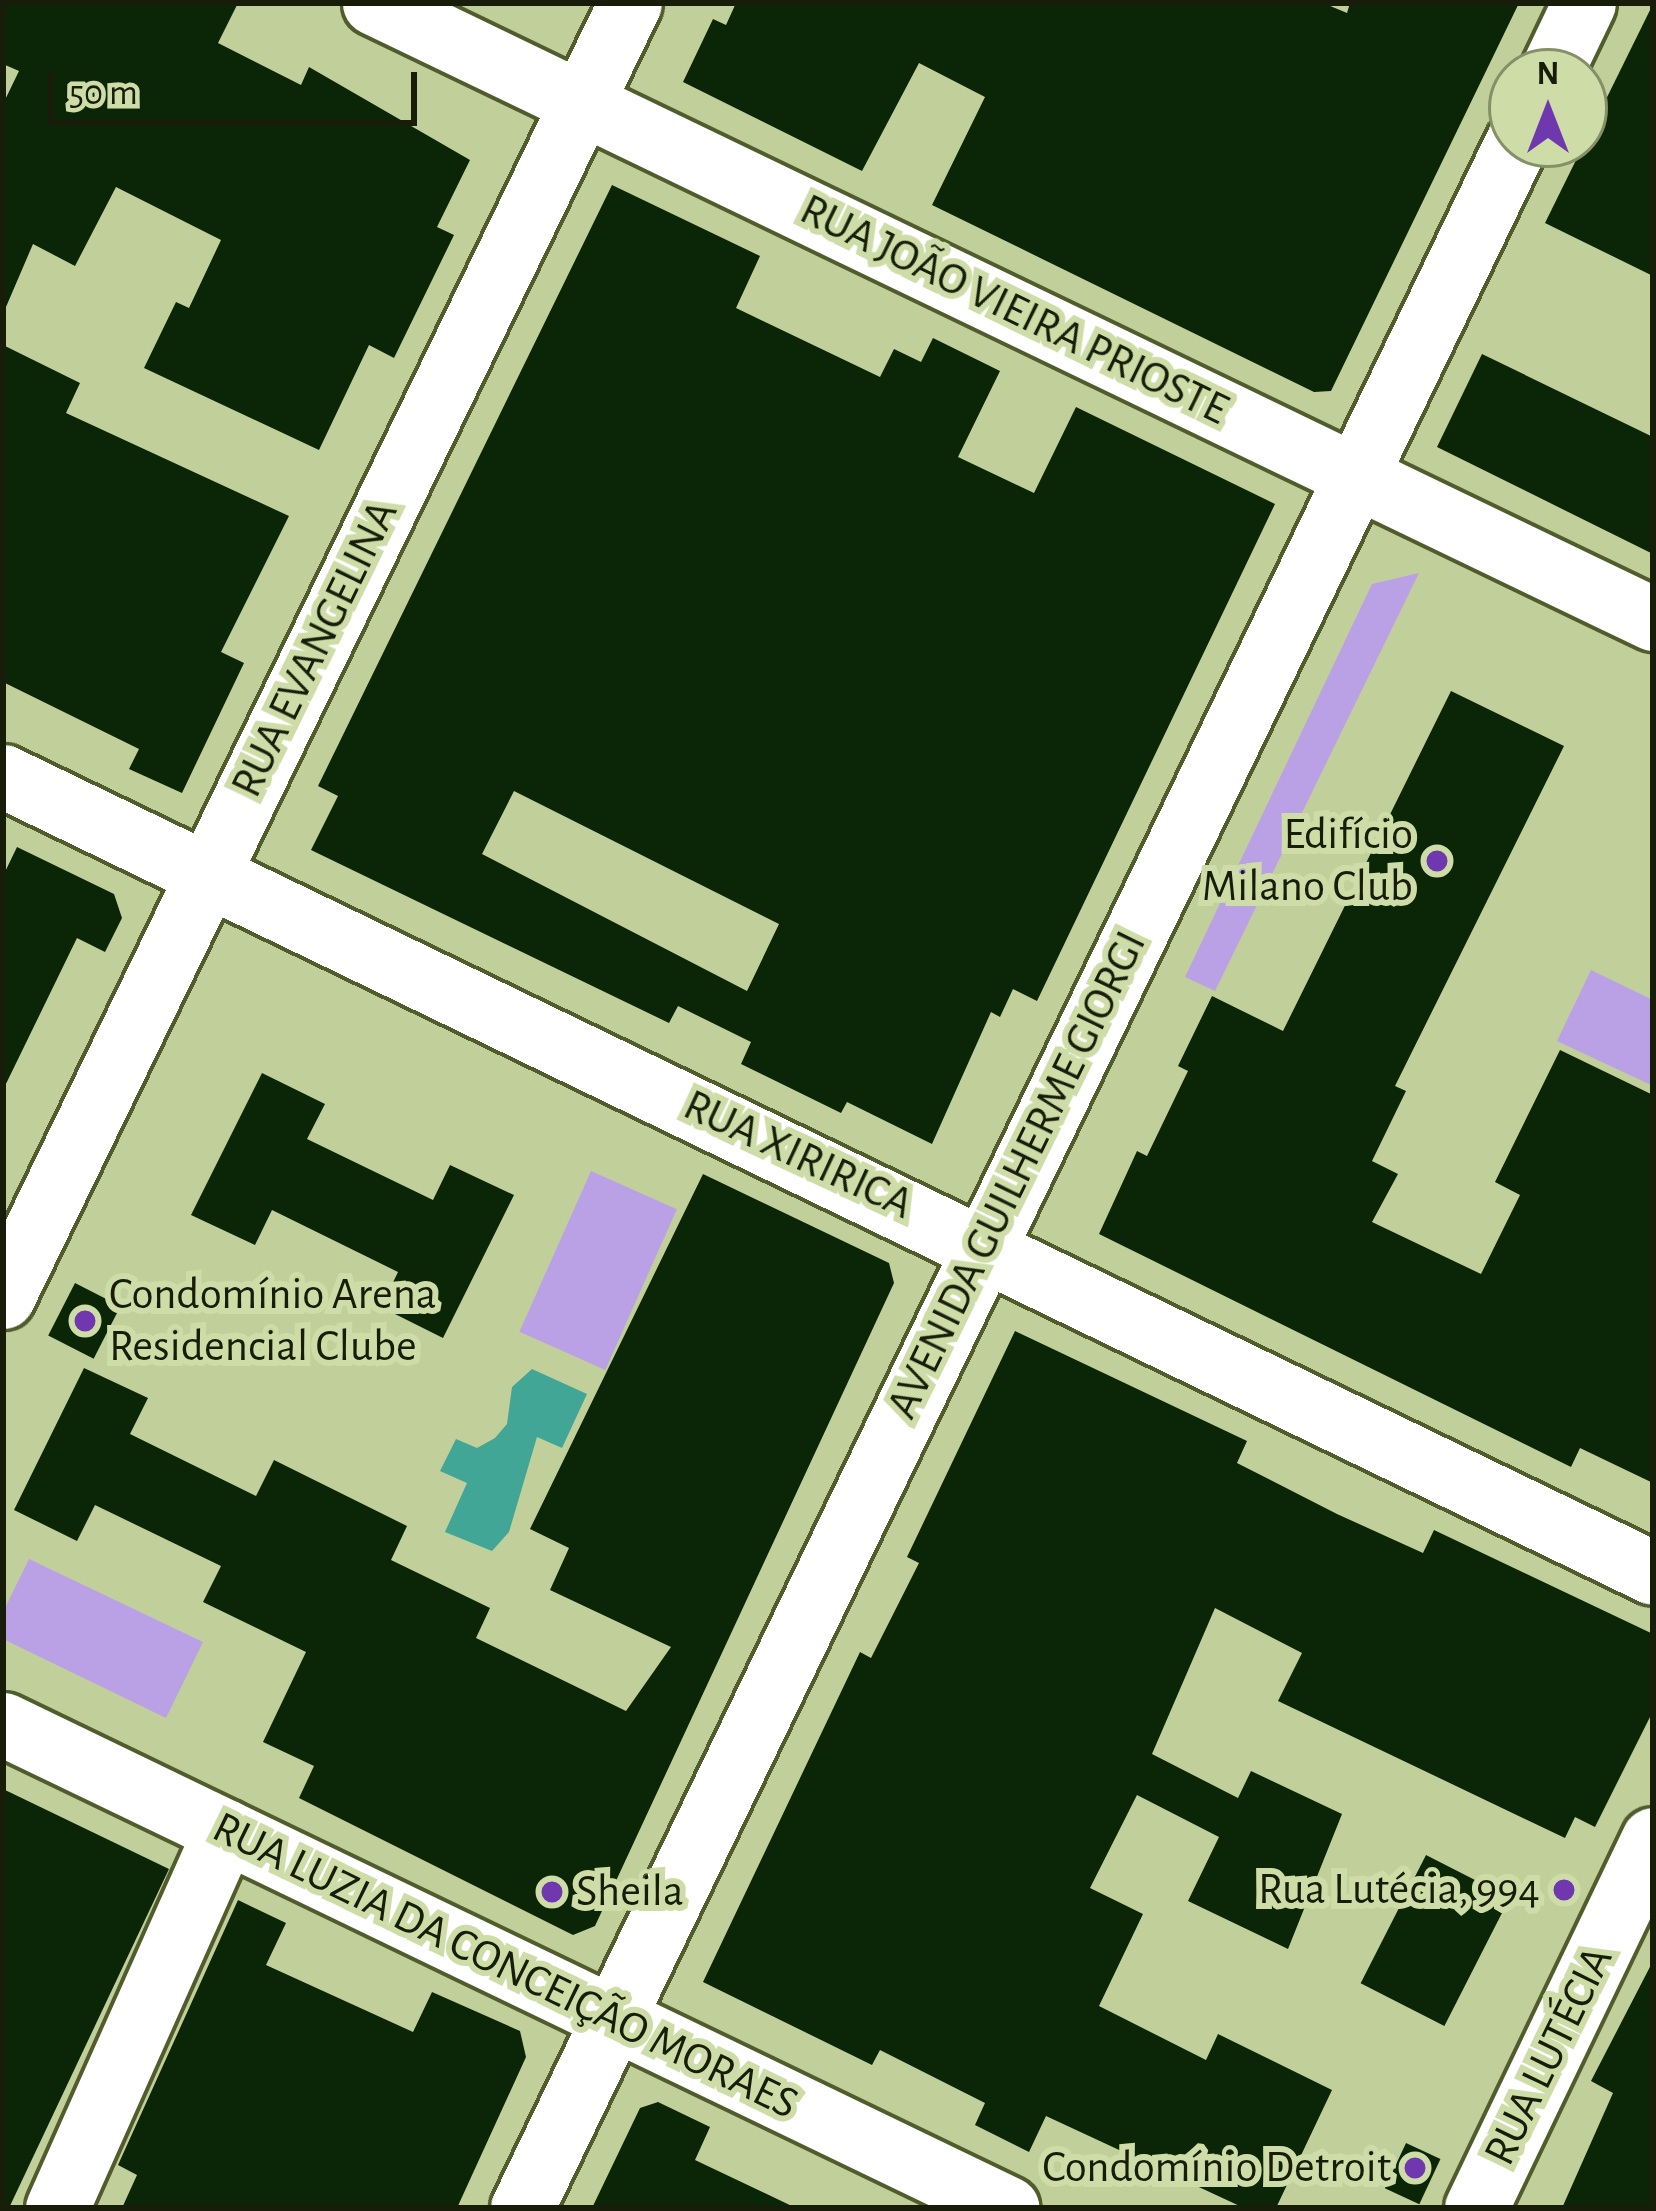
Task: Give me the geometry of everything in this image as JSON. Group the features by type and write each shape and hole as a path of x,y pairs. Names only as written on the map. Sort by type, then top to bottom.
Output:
{"street":[{"name":"RUA JOÃO VIEIRA PRIOSTE","path":"374,3 1653,619"},
{"name":"RUA EVANGELINA","path":"3,1297 630,3"},
{"path":"1562,48 1584,3"},
{"name":"AVENIDA GUILHERME GIORGI","path":"522,2208 1504,168"},
{"name":"RUA XIRIRICA","path":"3,776 984,1244 1653,1573"},
{"name":"RUA LUZIA DA CONCEIÇÃO MORAES","path":"3,1724 1007,2208"},
{"path":"57,2208 225,1832"},
{"name":"RUA LUTÉCIA","path":"1476,2208 1653,1839"}],"shaded area":[{"path":"1419,573 1215,991 1185,977 1372,584"},
{"path":"1591,970 1653,1000 1653,1086 1557,1041"},
{"path":"591,1171 677,1209 605,1370 519,1332"},
{"path":"29,1559 203,1642 166,1718 3,1639 3,1612"}],"water":[{"path":"532,1369 587,1394 562,1448 537,1437 509,1532 492,1551 445,1532 467,1483 440,1471 456,1439 477,1448 495,1438 507,1424 512,1387"}],"building":[{"path":"3,3 238,3 218,43 301,85 309,67 470,160 437,227 454,235 394,358 369,345 319,450 144,368 176,302 189,308 221,240 116,187 75,266 33,244 3,314 3,104 19,71 3,64"},
{"path":"736,3 1323,3 1347,13 1350,3 1519,3 1497,48 1488,48 1488,67 1331,391 1314,392 932,205 985,97 919,63 862,171 683,82 713,19 726,25"},
{"path":"1653,4 1653,276 1545,223 1572,168 1608,168 1608,95"},
{"path":"612,185 760,256 736,308 880,377 894,349 921,362 933,338 1000,371 958,457 1034,493 1076,407 1275,504 1037,1001 1013,989 1000,1017 991,1012 932,1144 847,1102 841,1113 741,1064 751,1042 678,1006 669,1023 311,850 338,796 318,786","holes":["514,791 779,924 747,991 482,854"]},
{"path":"3,345 80,383 66,413 289,516 221,652 244,663 182,793 129,769 139,749 3,682"},
{"path":"1482,354 1653,437 1653,554 1437,447"},
{"path":"1451,691 1564,746 1395,1086 1406,1091 1372,1161 1398,1174 1372,1222 1481,1274 1520,1195 1495,1182 1560,1050 1653,1095 1653,1483 1580,1448 1571,1467 1099,1234 1137,1151 1147,1156 1188,1071 1178,1066 1212,996 1283,1031"},
{"path":"17,847 114,894 122,918 105,952 77,938 3,1090 3,876"},
{"path":"262,1073 325,1104 307,1139 433,1200 450,1165 514,1195 443,1338 381,1307 398,1272 272,1210 255,1245 191,1215"},
{"path":"703,1174 889,1263 894,1283 595,1926 573,1935 299,1798 314,1766 263,1742 306,1652 203,1602 221,1566 95,1505 77,1541 14,1510 84,1368 148,1398 130,1434 256,1496 274,1460 407,1526 391,1560 490,1608 476,1638 626,1711 671,1647 550,1590 569,1548 530,1529"},
{"name":"Condomínio Arena Residencial Clube","path":"75,1283 120,1306 94,1359 48,1336"},
{"path":"1015,1331 1247,1441 1237,1463 1337,1514 1423,1553 1434,1530 1653,1634 1653,1711 1595,1827 1575,1817 1565,1838 1278,1701 1302,1653 1215,1608 1152,1754 1238,1798 1251,1771 1342,1814 1288,1949 1188,1901 1219,1837 1137,1795 1090,1888 1143,1914 1099,2006 1206,2060 1218,2034 1332,2090 1276,2208 1244,2208 1046,2116 1029,2152 975,2125 985,2103 880,2050 872,2065 703,1982 860,1652 871,1658 919,1563 907,1557"},
{"path":"3,1789 169,1869 9,2208 3,2208"},
{"path":"1426,1855 1510,1898 1444,2026 1361,1983"},
{"path":"238,1900 286,1923 266,1965 413,2032 432,1992 520,2031 526,2057 457,2208 122,2208 137,2175 118,2165"},
{"path":"1653,1961 1653,2208 1562,2208 1613,2093 1591,2081"},
{"path":"658,2102 710,2127 695,2160 796,2208 592,2208 640,2108"},
{"name":"Condomínio Detroit","path":"1406,2143 1440,2159 1419,2204 1385,2188"}],"place":[{"name":"Edifício Milano Club","path":"1437,861"},
{"name":"Condomínio Arena Residencial Clube","path":"85,1321"},
{"name":"Rua Lutécia, 994","path":"1564,1890"},
{"name":"Sheila","path":"552,1892"},
{"name":"Condomínio Detroit","path":"1415,2168"}]}
